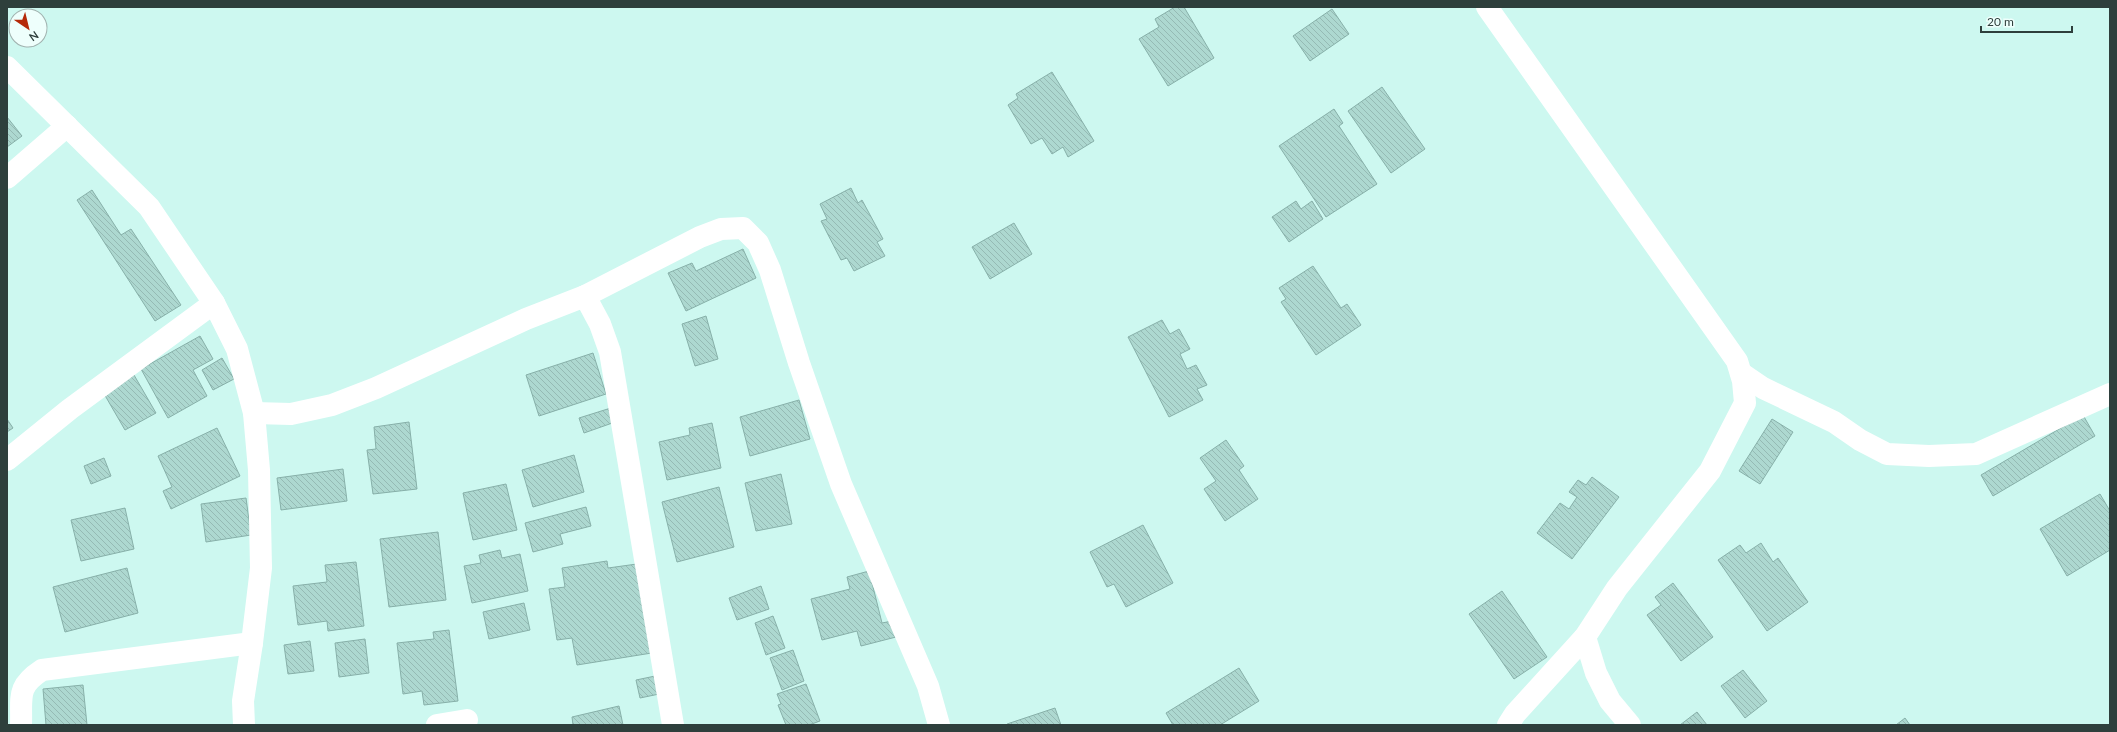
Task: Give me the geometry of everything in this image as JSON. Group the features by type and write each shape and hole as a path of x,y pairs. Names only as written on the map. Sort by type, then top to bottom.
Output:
{"street":[{"path":"1487,7 1716,329 1736,361 1741,373 1745,403 1710,471 1617,588 1585,637 1515,714 1508,725"},
{"path":"7,67 149,207 214,303 237,349 254,413 259,470 261,568 243,701 244,725"},
{"path":"7,178 67,126"},
{"path":"254,413 291,414 332,405 376,388 526,319 585,296 700,237 721,229 743,228 758,243 770,270 799,363 841,484 928,686 939,725"},
{"path":"585,296 600,324 610,352 673,725"},
{"path":"7,460 70,410 214,303"},
{"path":"1741,373 1763,388 1834,422 1860,440 1887,454 1928,456 1976,454 2110,394"},
{"path":"1585,637 1596,673 1607,694 1630,725"},
{"path":"21,725 22,689 30,678 42,670 252,643"},
{"path":"437,725 467,720"}],"building":[{"path":"1175,7 1184,7 1214,58 1168,86 1139,39 1159,27 1155,19"},
{"path":"1332,9 1349,34 1310,61 1293,36"},
{"path":"1052,72 1094,141 1068,157 1063,147 1052,154 1042,138 1031,144 1008,105 1018,98 1016,94"},
{"path":"1382,87 1425,149 1391,173 1348,111"},
{"path":"1334,109 1343,123 1339,126 1377,184 1326,217 1279,146"},
{"path":"7,117 22,136 7,147"},
{"path":"851,188 858,203 862,200 883,239 877,242 885,256 854,271 847,258 841,260 821,221 827,219 820,204"},
{"path":"92,190 121,235 131,229 181,305 155,321 77,200"},
{"path":"1296,201 1301,209 1312,201 1323,219 1289,242 1272,217"},
{"path":"1014,223 1032,254 990,279 972,247"},
{"path":"743,249 756,278 686,311 668,273 692,263 696,271"},
{"path":"1313,266 1341,308 1347,304 1361,325 1316,355 1281,302 1286,299 1279,288"},
{"path":"706,316 718,359 695,366 682,324"},
{"path":"1162,320 1170,334 1179,329 1190,349 1180,354 1187,369 1196,365 1207,385 1197,389 1203,400 1169,417 1128,337"},
{"path":"200,336 213,359 193,370 207,396 168,418 141,369"},
{"path":"593,353 606,394 539,416 526,375"},
{"path":"222,358 234,379 213,390 202,370"},
{"path":"134,375 156,413 125,430 103,392"},
{"path":"799,400 810,439 750,456 740,417"},
{"path":"614,407 618,421 584,433 579,418"},
{"path":"2083,415 2095,436 1993,496 1981,475"},
{"path":"7,419 13,428 7,432"},
{"path":"1772,419 1793,432 1760,484 1739,471"},
{"path":"409,422 417,489 373,494 367,450 376,449 374,427"},
{"path":"712,423 721,468 667,480 659,442 690,435 689,428"},
{"path":"217,428 240,476 171,509 163,491 172,487 158,456"},
{"path":"1226,440 1244,466 1239,470 1258,499 1225,521 1204,489 1216,481 1200,458"},
{"path":"574,455 584,492 533,507 522,470"},
{"path":"104,458 111,476 91,484 84,466"},
{"path":"343,469 347,501 281,510 277,478"},
{"path":"781,474 792,524 756,531 745,483"},
{"path":"1592,477 1619,497 1572,559 1537,533 1560,503 1569,509 1577,497 1569,492 1578,480 1586,485"},
{"path":"506,484 517,530 473,540 463,493"},
{"path":"719,487 734,547 677,562 662,502"},
{"path":"2100,494 2110,511 2110,550 2067,576 2040,529"},
{"path":"246,498 251,535 206,542 201,504"},
{"path":"586,507 591,526 560,534 563,544 533,552 525,523"},
{"path":"125,508 134,549 81,561 71,520"},
{"path":"1143,525 1173,583 1126,607 1114,584 1107,587 1090,552"},
{"path":"438,532 446,600 389,607 380,539"},
{"path":"1761,543 1773,562 1778,558 1808,602 1767,631 1718,560 1740,545 1746,553"},
{"path":"500,550 502,558 520,554 528,591 472,603 464,566 481,563 479,555"},
{"path":"607,561 608,568 644,563 658,652 577,665 572,638 557,640 549,589 565,587 562,568"},
{"path":"356,562 364,626 328,631 327,621 298,625 293,586 327,582 325,565"},
{"path":"127,568 138,613 65,632 53,587"},
{"path":"869,571 882,623 892,621 896,637 861,646 857,631 822,640 811,599 850,589 847,577"},
{"path":"1673,583 1713,637 1681,661 1647,615 1661,605 1655,597"},
{"path":"761,586 769,609 737,620 729,598"},
{"path":"1502,591 1547,657 1514,679 1469,614"},
{"path":"524,603 530,630 489,639 483,612"},
{"path":"773,616 785,648 766,655 755,623"},
{"path":"449,630 458,701 424,705 422,691 403,694 397,643 434,639 433,632"},
{"path":"365,639 369,673 339,677 335,643"},
{"path":"310,641 314,671 288,674 284,645"},
{"path":"793,650 804,681 782,690 770,658"},
{"path":"1239,668 1259,701 1220,725 1173,725 1166,713"},
{"path":"1743,670 1767,701 1745,718 1721,686"},
{"path":"660,675 664,693 640,698 636,680"},
{"path":"806,684 820,721 809,725 786,725 778,705 781,704 777,694"},
{"path":"83,685 87,725 46,725 43,689"},
{"path":"619,706 623,725 573,725 572,717"},
{"path":"1055,708 1061,725 1007,725 1007,724"},
{"path":"1697,712 1707,725 1680,725"},
{"path":"1905,718 1910,725 1896,725"}]}
